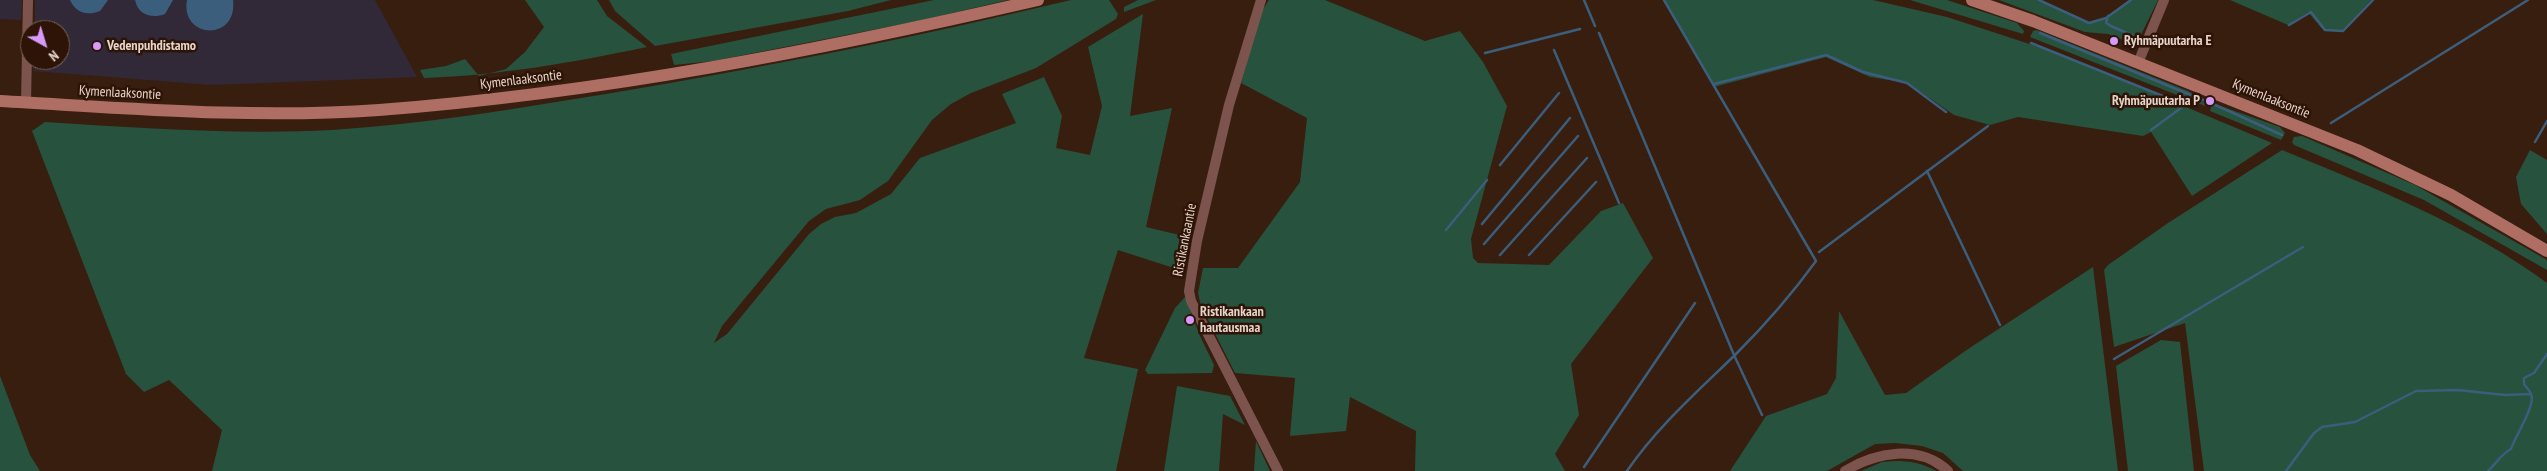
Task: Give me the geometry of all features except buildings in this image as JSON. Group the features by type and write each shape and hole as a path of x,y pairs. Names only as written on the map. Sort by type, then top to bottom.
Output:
{"main road":[{"name":"Kymenlaaksontie","path":"0,101 240,114 377,110 499,98 697,71 860,40 1038,0"},
{"name":"Kymenlaaksontie","path":"1972,0 2294,124 2397,169 2450,195 2547,251"}],"street":[{"path":"26,102 28,0"},
{"name":"Ristikankaantie","path":"1261,0 1229,105 1197,241 1189,291 1192,301 1278,471"},
{"path":"2138,63 2164,0"},
{"path":"1845,471 1872,458 1890,454 1910,454 1931,459 1948,471"}],"shaded area":[{"path":"0,0 22,0 21,20 0,19"},
{"path":"35,0 375,0 417,77 211,85 34,71 70,70 70,20 35,20"}],"green space":[{"path":"525,0 597,0 607,16 647,47 563,63 490,73 506,69 525,52 544,27"},
{"path":"609,0 891,0 848,11 655,46 615,11"},
{"path":"934,0 1008,0 918,21 713,61 674,65 671,54"},
{"path":"1071,0 1109,0 1118,14 1116,19 1036,68 971,93 951,104 932,120 888,181 860,200 826,209 809,221 722,326 714,343 727,334 809,234 821,224 835,217 856,213 891,194 920,158 1016,123 1002,94 1044,77 1062,116 1056,148 1090,155 1102,106 1088,47 1143,14 1130,116 1172,108 1146,227 1192,238 1183,271 1118,250 1084,358 1138,369 1116,471 212,471 222,430 169,380 144,392 126,374 32,131 45,122 260,132 332,130 435,120 723,74 955,27"},
{"path":"1138,0 1156,0 1124,12 1124,7"},
{"path":"1269,0 1325,0 1425,41 1460,31 1483,62 1507,106 1471,239 1473,258 1478,263 1549,265 1601,211 1623,203 1653,258 1571,364 1579,415 1555,454 1565,471 1415,471 1416,431 1350,397 1346,431 1290,436 1295,378 1235,373 1201,306 1198,293 1203,268 1238,268 1300,182 1307,118 1241,83 1260,14"},
{"path":"1665,0 1873,0 1947,17 2057,53 2272,143 2192,196 2151,132 2143,136 2018,117 1990,125 1954,115 1908,83 1870,77 1826,57 1714,87"},
{"path":"1910,0 1947,0 2017,23 2024,31 2023,34"},
{"path":"1999,0 2039,0 2089,23 2106,18 2131,0 2158,0 2136,45 2108,34 2085,32"},
{"path":"2230,0 2371,0 2343,30 2324,31 2308,12 2288,25"},
{"path":"2037,30 2188,91 2203,99 2205,106 2030,37 2033,31"},
{"path":"465,59 478,74 424,78 420,70 446,66"},
{"path":"2212,103 2280,127 2285,133 2281,140 2210,111"},
{"path":"2302,136 2415,185 2547,260 2547,270 2424,200 2294,145 2292,142 2294,137"},
{"path":"2282,150 2385,193 2453,225 2517,262 2547,283 2547,471 2204,471 2185,323 2114,347 2104,270 2108,265 2168,223"},
{"path":"2530,150 2547,160 2547,234 2521,204 2516,177"},
{"path":"2093,267 2118,471 1963,471 1943,453 1922,446 1895,443 1875,444 1827,471 1730,471 1766,416 1827,394 1836,378 1839,311 1885,395 1906,393 1968,349"},
{"path":"1185,297 1200,336 1214,365 1212,373 1148,374 1145,370 1175,308"},
{"path":"2161,340 2180,342 2194,471 2128,471 2116,366"},
{"path":"0,376 30,455 40,471 0,471"},
{"path":"1177,386 1230,396 1245,425 1223,414 1219,471 1164,471"},
{"path":"1256,441 1270,471 1254,471"},
{"path":"1882,462 1916,463 1936,471 1861,471"}],"water":[{"path":"70,0 108,0 100,11 86,13 75,8"},
{"path":"135,0 173,0 165,14 151,16 139,9"},
{"path":"187,0 233,0 232,14 227,23 219,29 209,30 200,28 192,22 187,13"}],"waterway":[{"path":"1584,0 1595,26"},
{"path":"1627,471 1665,424 1768,321 1816,261 1664,0"},
{"path":"2039,0 2089,23 2106,18 2131,0"},
{"path":"2289,25 2311,12 2325,30 2343,31 2373,0"},
{"path":"2331,123 2528,0"},
{"path":"2108,16 2106,23 2145,41"},
{"path":"1485,53 1580,29"},
{"path":"1599,33 1734,355 1762,415"},
{"path":"2040,33 2203,100"},
{"path":"2031,43 2185,105 2151,130"},
{"path":"2150,43 2158,46"},
{"path":"1554,50 1619,203"},
{"path":"1714,84 1826,55 1863,72 1907,83 1946,112"},
{"path":"1500,165 1559,93"},
{"path":"2213,104 2282,135"},
{"path":"1482,224 1570,118"},
{"path":"2535,142 2547,121"},
{"path":"1819,252 1988,126"},
{"path":"1484,244 1578,136"},
{"path":"1500,255 1587,158"},
{"path":"1927,171 2000,325"},
{"path":"1446,230 1487,180"},
{"path":"1529,255 1596,182"},
{"path":"2114,359 2303,247"},
{"path":"1584,467 1695,303"},
{"path":"2488,471 2501,456 2511,449 2531,406 2531,394 2524,384 2524,378 2534,373 2547,354"},
{"path":"2286,471 2314,433 2322,427 2355,422 2416,391 2458,390 2505,395 2531,394"}],"place":[{"name":"Ryhmäpuutarha E","path":"2114,41"},
{"name":"Vedenpuhdistamo","path":"97,46"},
{"name":"Ryhmäpuutarha P","path":"2210,101"},
{"name":"Ristikankaan hautausmaa","path":"1190,320"}]}
